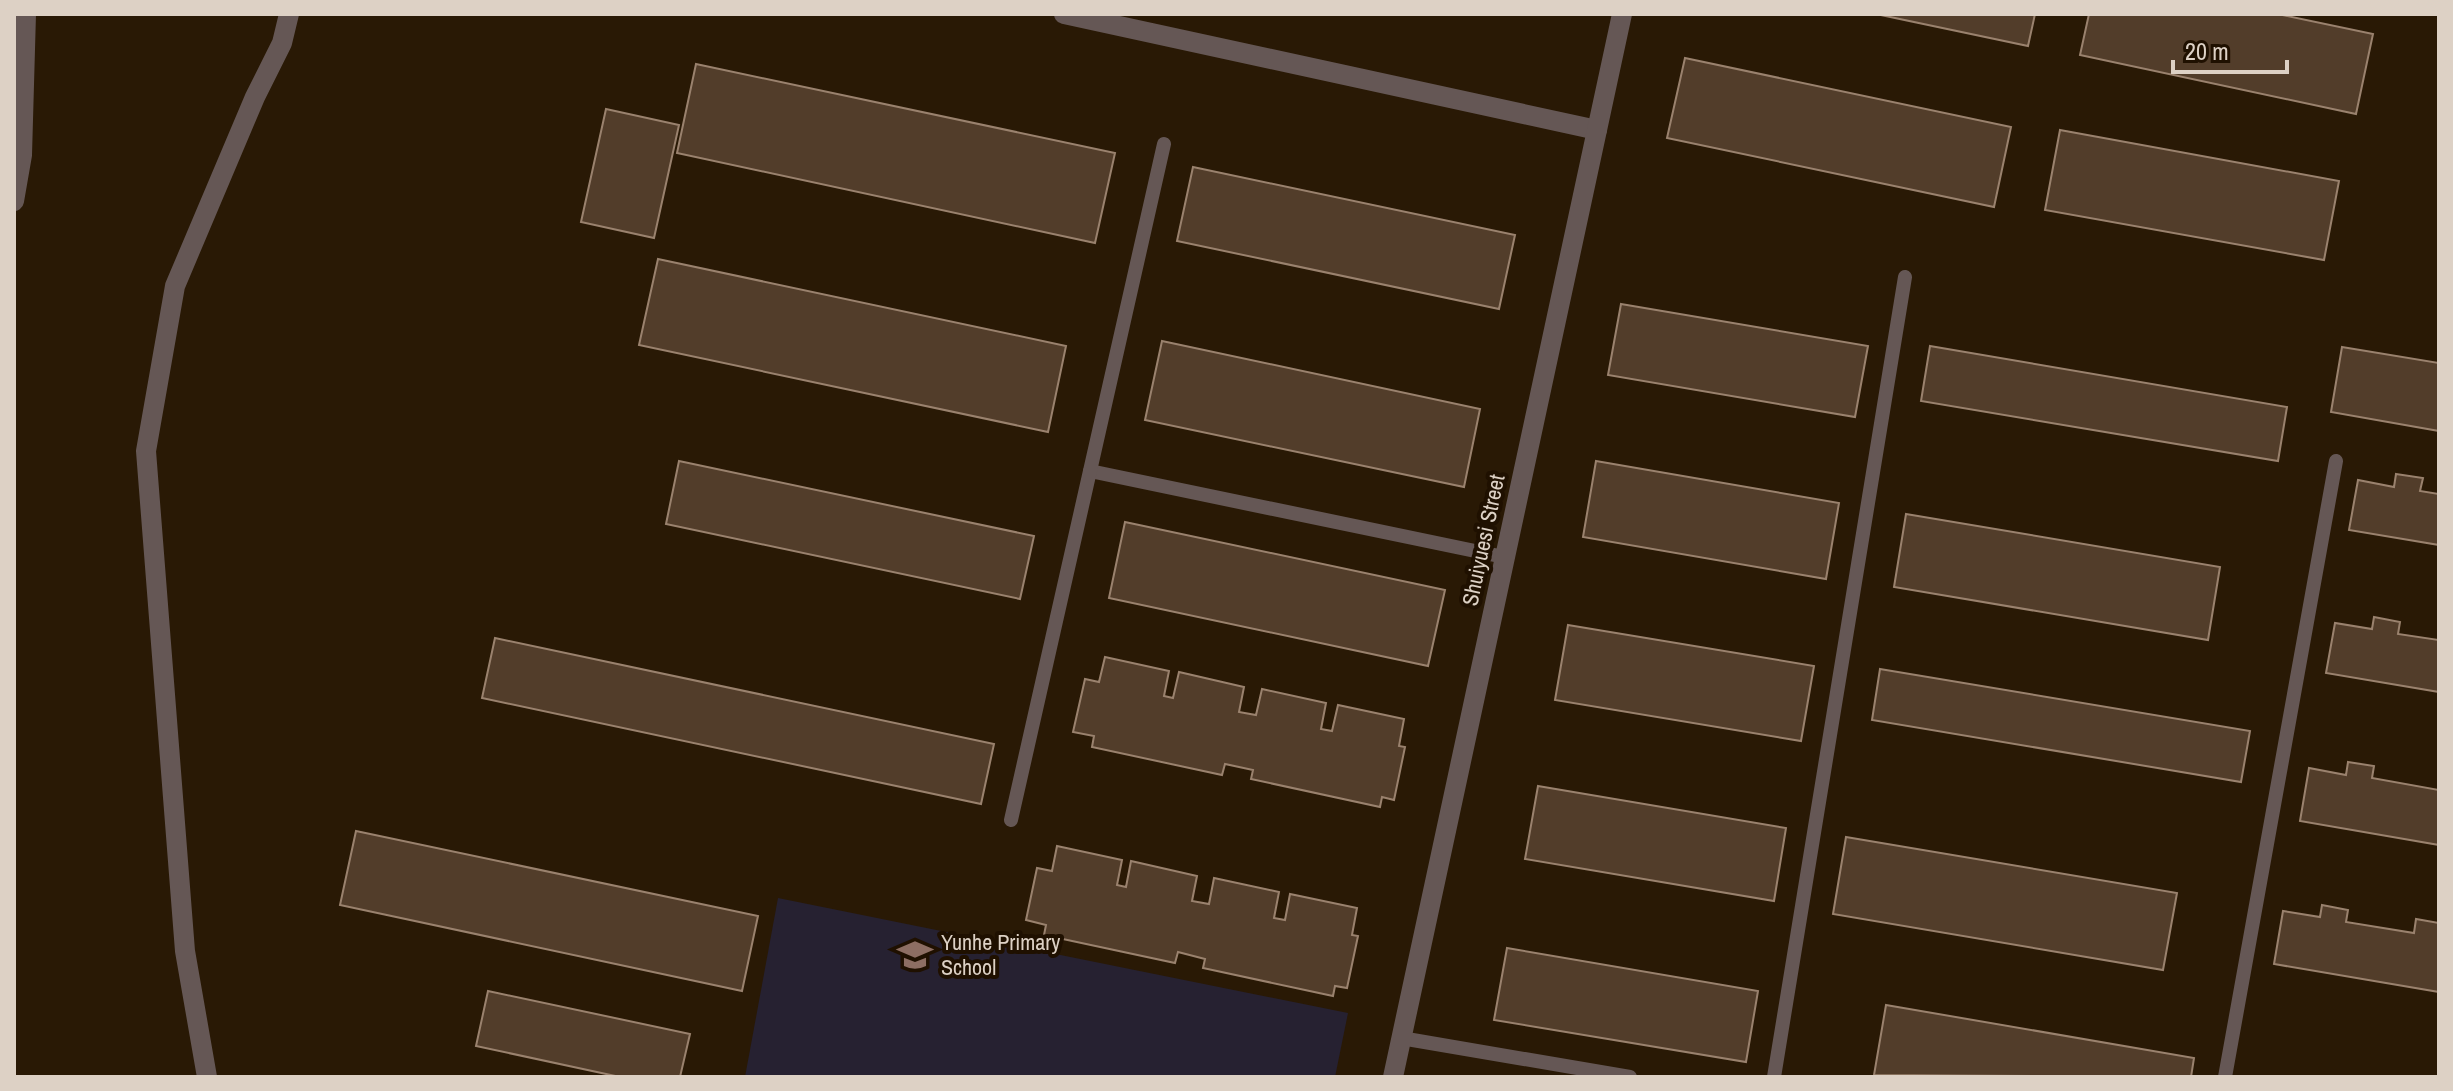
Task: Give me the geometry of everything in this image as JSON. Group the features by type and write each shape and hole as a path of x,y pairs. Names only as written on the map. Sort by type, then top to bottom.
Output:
{"street":[{"path":"14,201 22,155 26,14"},
{"path":"207,1077 185,951 146,451 175,286 255,97 282,43 289,14"},
{"path":"1064,14 1597,130"},
{"name":"Shuiyuesi Street","path":"1393,1077 1622,14"}],"lane":[{"path":"1011,820 1164,144"},
{"path":"1774,1077 1905,277"},
{"path":"2225,1077 2336,461"},
{"path":"1090,471 1504,557"},
{"path":"1401,1038 1630,1077"}],"shaded area":[{"name":"Yunhe Primary School","path":"778,898 1348,1013 1335,1077 745,1077"}],"building":[{"path":"1876,14 2035,14 2028,46"},
{"path":"2089,14 2278,14 2373,34 2356,114 2080,55"},
{"path":"1685,58 2011,127 1994,207 1667,138"},
{"path":"696,64 1115,153 1095,243 677,153"},
{"path":"606,109 679,125 654,238 581,222"},
{"path":"2060,130 2339,181 2324,260 2045,210"},
{"path":"1193,167 1515,235 1499,309 1177,241"},
{"path":"658,259 1066,346 1048,432 639,345"},
{"path":"1621,304 1868,346 1855,417 1608,375"},
{"path":"1162,341 1480,409 1464,487 1145,420"},
{"path":"1930,346 2287,407 2278,461 1921,401"},
{"path":"2342,347 2439,363 2439,431 2331,412"},
{"path":"679,461 1034,536 1020,599 666,524"},
{"path":"1596,461 1839,503 1826,579 1583,537"},
{"path":"2396,474 2423,478 2420,491 2439,494 2439,545 2349,530 2358,480 2394,487"},
{"path":"1906,514 2220,567 2208,640 1894,587"},
{"path":"1125,522 1445,590 1428,666 1109,598"},
{"path":"2374,617 2400,622 2398,634 2439,640 2439,692 2326,673 2335,623 2372,629"},
{"path":"1568,625 1814,666 1801,741 1555,700"},
{"path":"495,638 994,744 981,804 482,698"},
{"path":"1105,657 1169,671 1164,696 1173,698 1179,672 1244,687 1239,712 1256,715 1262,689 1326,703 1321,729 1332,731 1338,705 1404,719 1399,746 1405,747 1394,800 1382,797 1380,807 1251,779 1253,770 1225,764 1222,775 1092,747 1094,736 1073,732 1085,679 1099,682"},
{"path":"1880,669 2250,731 2241,782 1872,720"},
{"path":"2348,762 2374,766 2372,778 2439,790 2439,845 2300,821 2309,768 2346,775"},
{"path":"1538,786 1786,828 1774,901 1525,859"},
{"path":"356,831 758,916 742,991 340,905"},
{"path":"1846,837 2177,893 2163,970 1833,914"},
{"path":"1057,846 1122,860 1117,885 1126,887 1131,861 1197,876 1192,901 1209,904 1214,878 1279,892 1274,918 1285,920 1290,894 1357,908 1352,935 1358,936 1347,988 1335,986 1333,996 1203,968 1205,959 1178,952 1175,963 1044,935 1046,925 1026,920 1037,868 1052,871"},
{"path":"2322,905 2348,910 2346,922 2414,933 2416,919 2439,923 2439,992 2274,964 2283,911 2320,917"},
{"path":"1507,948 1758,991 1746,1062 1494,1020"},
{"path":"488,991 690,1034 680,1077 620,1077 476,1046"},
{"path":"1886,1005 2194,1058 2191,1077 1874,1075"}],"place":[{"name":"Yunhe Primary School","path":"915,955"}]}
